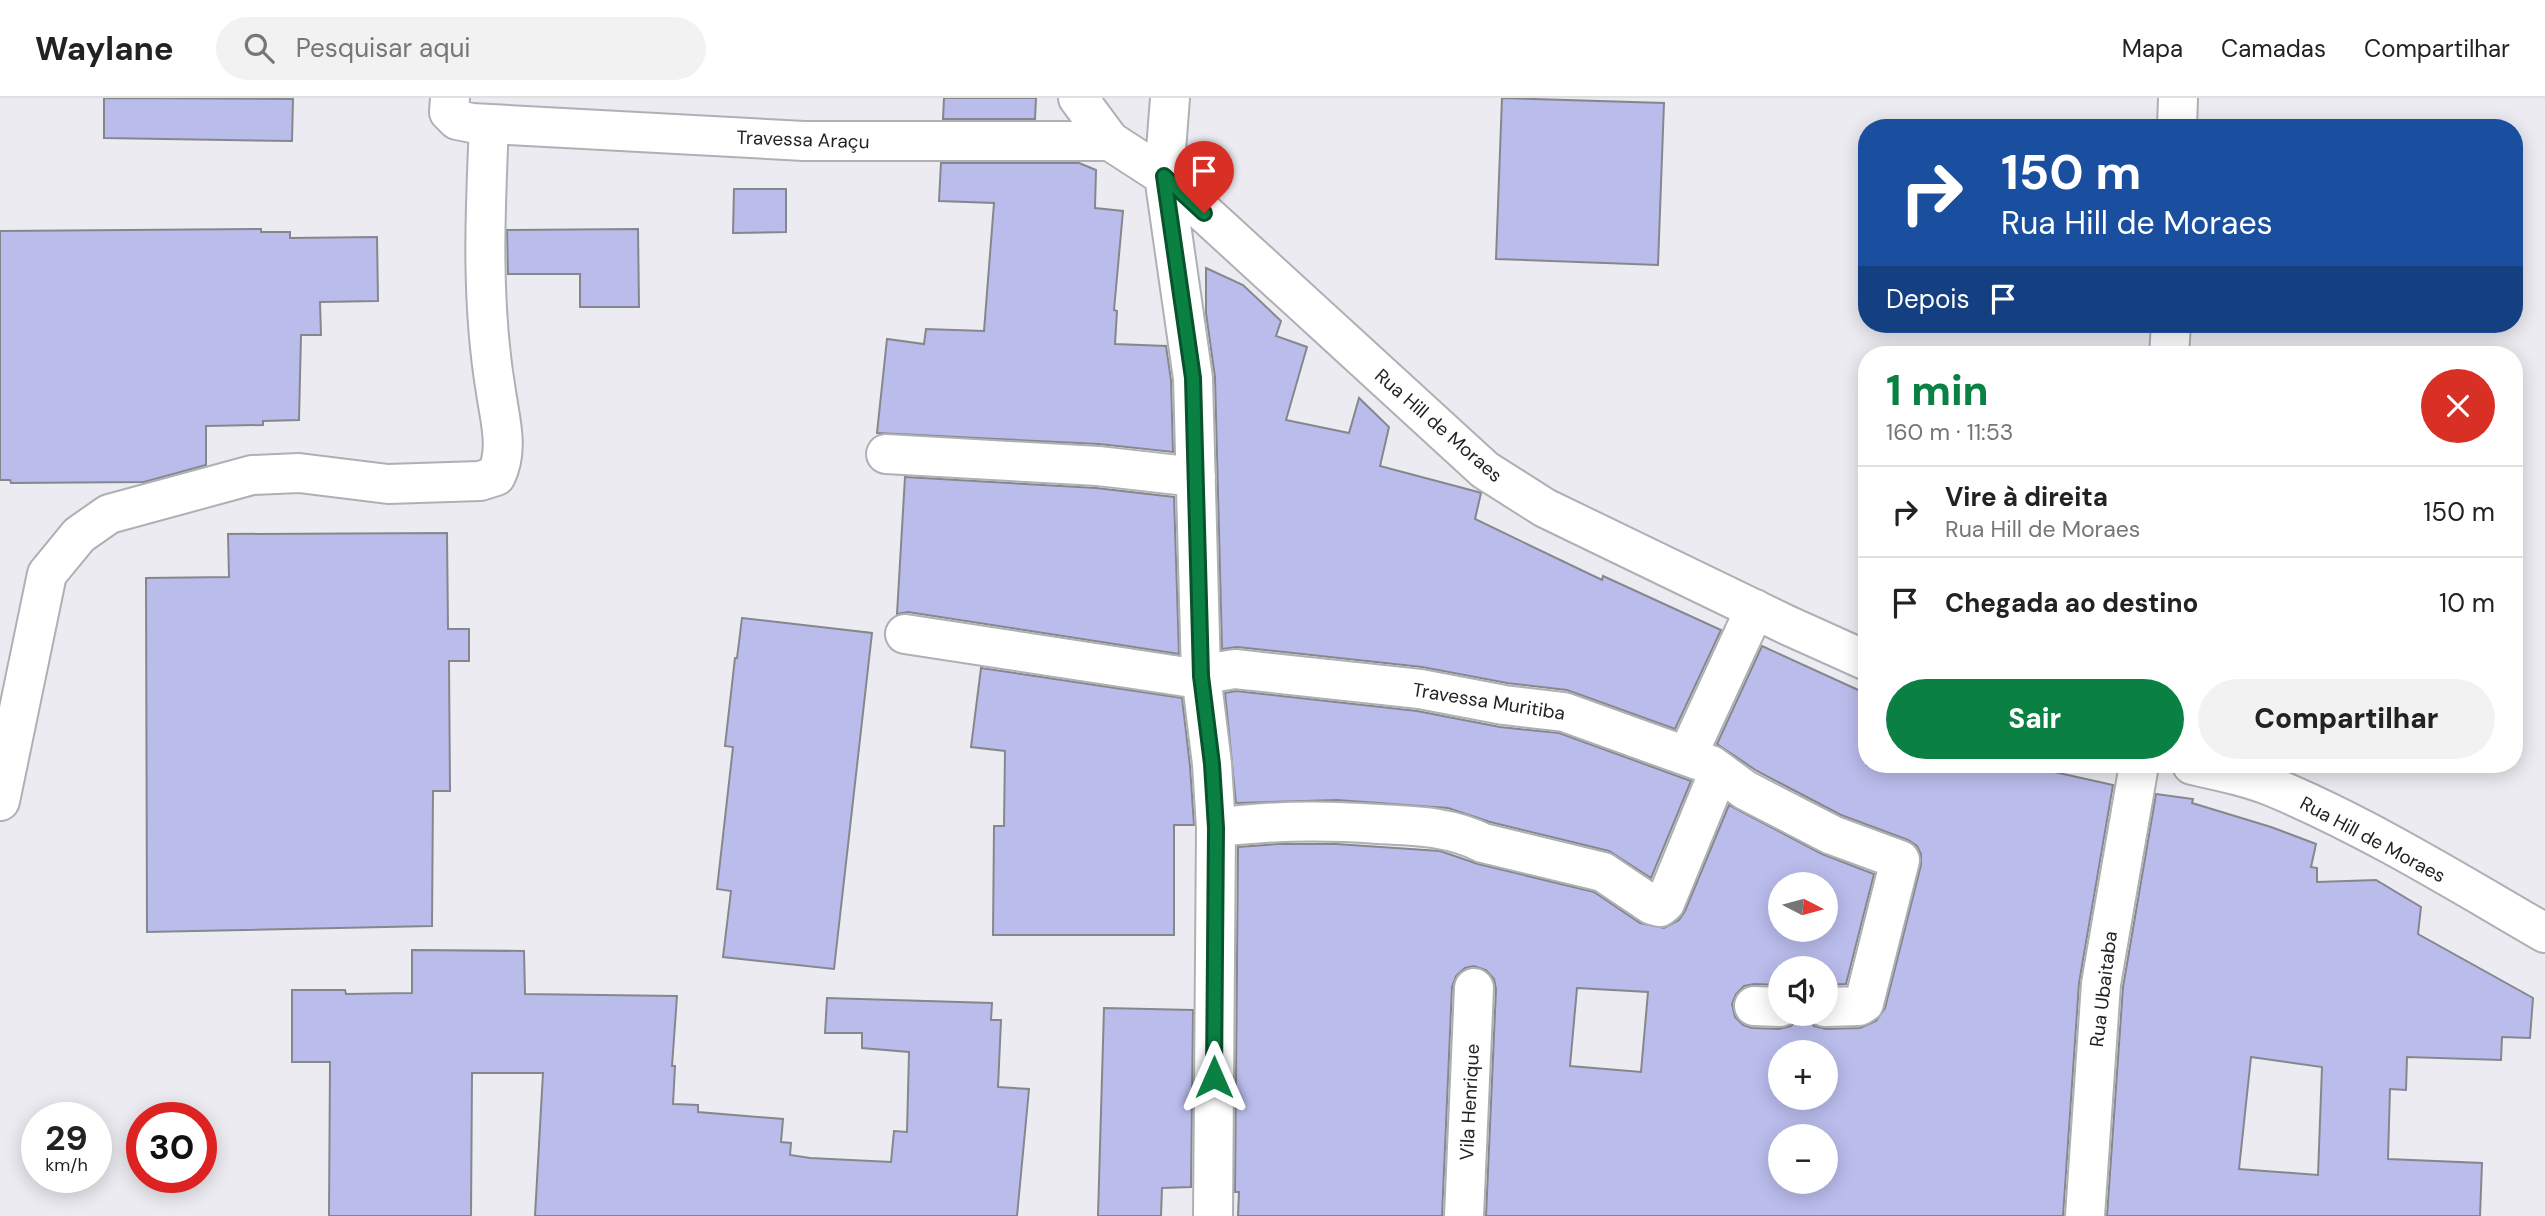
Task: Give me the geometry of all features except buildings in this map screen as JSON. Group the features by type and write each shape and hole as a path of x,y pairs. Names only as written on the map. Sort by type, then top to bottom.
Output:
{"street":[{"path":"1077,98 1110,141 1164,176"},
{"path":"1170,98 1164,176 1193,378 1201,676 1212,764 1216,828 1213,1216"},
{"path":"2177,119 2178,98"},
{"path":"0,801 47,574 79,535 108,514 252,475 299,473 388,484 480,481 496,475 502,463 503,439 487,334 484,238 470,115"},
{"name":"Travessa Araçu","path":"470,115 804,141 1110,141"},
{"name":"Rua Hill de Moraes","path":"1164,176 1485,470 1545,508 1858,657"},
{"path":"886,454 1098,466 1196,477"},
{"path":"1216,828 1258,822 1334,820 1423,826 1603,873 1652,905 1660,907 1665,903 1703,764 1755,609"},
{"name":"Travessa Muritiba","path":"905,634 1185,677 1235,669 1420,689 1504,705 1564,712 1703,764 1745,790 1832,835 1900,860 1864,1003 1859,1006 1838,1007"},
{"name":"Rua Ubaitaba","path":"2085,1216 2101,984 2138,773"},
{"name":"Rua Hill de Moraes","path":"2221,773 2272,787 2314,806 2388,844 2545,933"},
{"name":"Vila Henrique","path":"1464,1216 1474,988"}],"route":[{"path":"1204,213 1164,176 1193,378 1201,676 1212,764 1216,828 1214,1077"}]}
